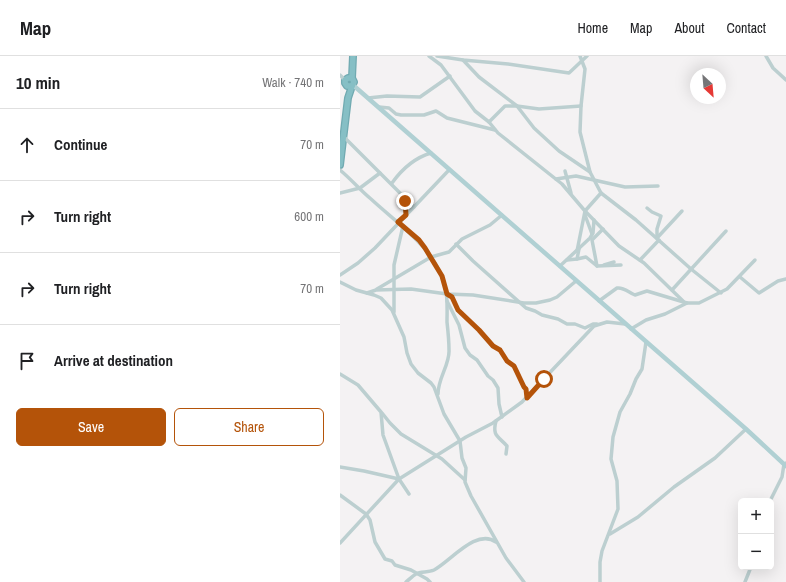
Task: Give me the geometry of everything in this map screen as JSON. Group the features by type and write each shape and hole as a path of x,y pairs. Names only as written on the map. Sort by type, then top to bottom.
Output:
{"highway":[{"path":"340,165 344,137 342,127 348,98 353,56"}],"main road":[{"path":"349,82 785,464"}],"street":[{"path":"429,56 440,64 475,110 489,122 495,130 556,179 571,194 585,213 594,220 621,248 640,260 685,302"},
{"path":"437,56 508,64 567,73 571,72 587,56"},
{"path":"580,56 584,69 580,132 590,172 601,193 636,220 691,269 721,293"},
{"path":"766,56 773,68 786,80"},
{"path":"462,59 479,77 518,106 534,128 559,151 590,172"},
{"path":"340,75 349,82"},
{"path":"368,98 387,96 420,97 450,76"},
{"path":"489,122 505,106 539,109 581,106"},
{"path":"379,107 389,108 395,113 401,115 424,115 436,111 447,118 495,130"},
{"path":"344,137 414,207"},
{"path":"392,184 400,172 408,164 431,153"},
{"path":"340,170 419,240 442,276 447,294 449,350 448,359 438,390 439,400"},
{"path":"340,275 367,255 449,170"},
{"path":"565,171 571,194"},
{"path":"340,192 360,188 380,174"},
{"path":"556,179 567,176 581,176 625,187 658,186"},
{"path":"576,259 585,213 601,193"},
{"path":"404,196 406,215"},
{"path":"647,208 661,216 657,230 658,239"},
{"path":"640,260 682,212"},
{"path":"585,213 592,235"},
{"path":"367,293 376,290 431,258 449,252 462,239 490,225 502,215"},
{"path":"560,266 592,235 594,220"},
{"path":"394,313 395,258 402,226"},
{"path":"599,266 592,240 603,229"},
{"path":"672,290 726,231"},
{"path":"456,244 472,262 526,308 536,311 542,315 558,319 567,324 575,324 585,328 592,324 607,322 625,324"},
{"path":"566,260 586,257 599,266 621,265"},
{"path":"599,301 617,288 624,288 635,294 650,292 685,302 699,303 727,289 755,260"},
{"path":"599,266 614,262"},
{"path":"740,276 759,293 786,279"},
{"path":"376,290 422,290 447,294 473,295 520,303 536,303 550,300 563,293 576,281"},
{"path":"340,282 356,290 381,298 394,313 404,337 406,353 411,364 418,373 431,383 444,414 460,441 462,458 466,468 465,480 470,496 509,563 524,582"},
{"path":"447,294 452,297 458,310 493,346 500,350 507,361 514,366 526,389 527,398"},
{"path":"447,300 459,325 465,348 493,380 498,388 502,417"},
{"path":"631,329 646,320 665,314 685,302"},
{"path":"340,543 398,479 496,421 527,398 586,333 597,324"},
{"path":"600,582 600,562 602,551 617,512 618,505 617,481 611,459 613,437 620,413 642,369 646,342"},
{"path":"340,374 358,385 401,434 437,456 465,480"},
{"path":"381,412 383,435 398,479 409,494"},
{"path":"496,421 494,427 495,435 507,446 506,454"},
{"path":"609,535 638,517 680,482 715,458 746,429"},
{"path":"772,498 782,477 785,464"},
{"path":"340,467 398,479"},
{"path":"340,495 366,514 370,520 375,542 385,559 392,561 395,565 417,573 430,582"},
{"path":"406,582 417,573 425,573 433,570 460,550 479,539 491,538 498,544"},
{"path":"745,582 749,570"}],"route":[{"path":"405,201 406,215 398,222 419,240 425,248 442,276 447,294 452,297 458,310 493,346 505,355 507,361 514,366 526,389 527,398 544,379"}]}
